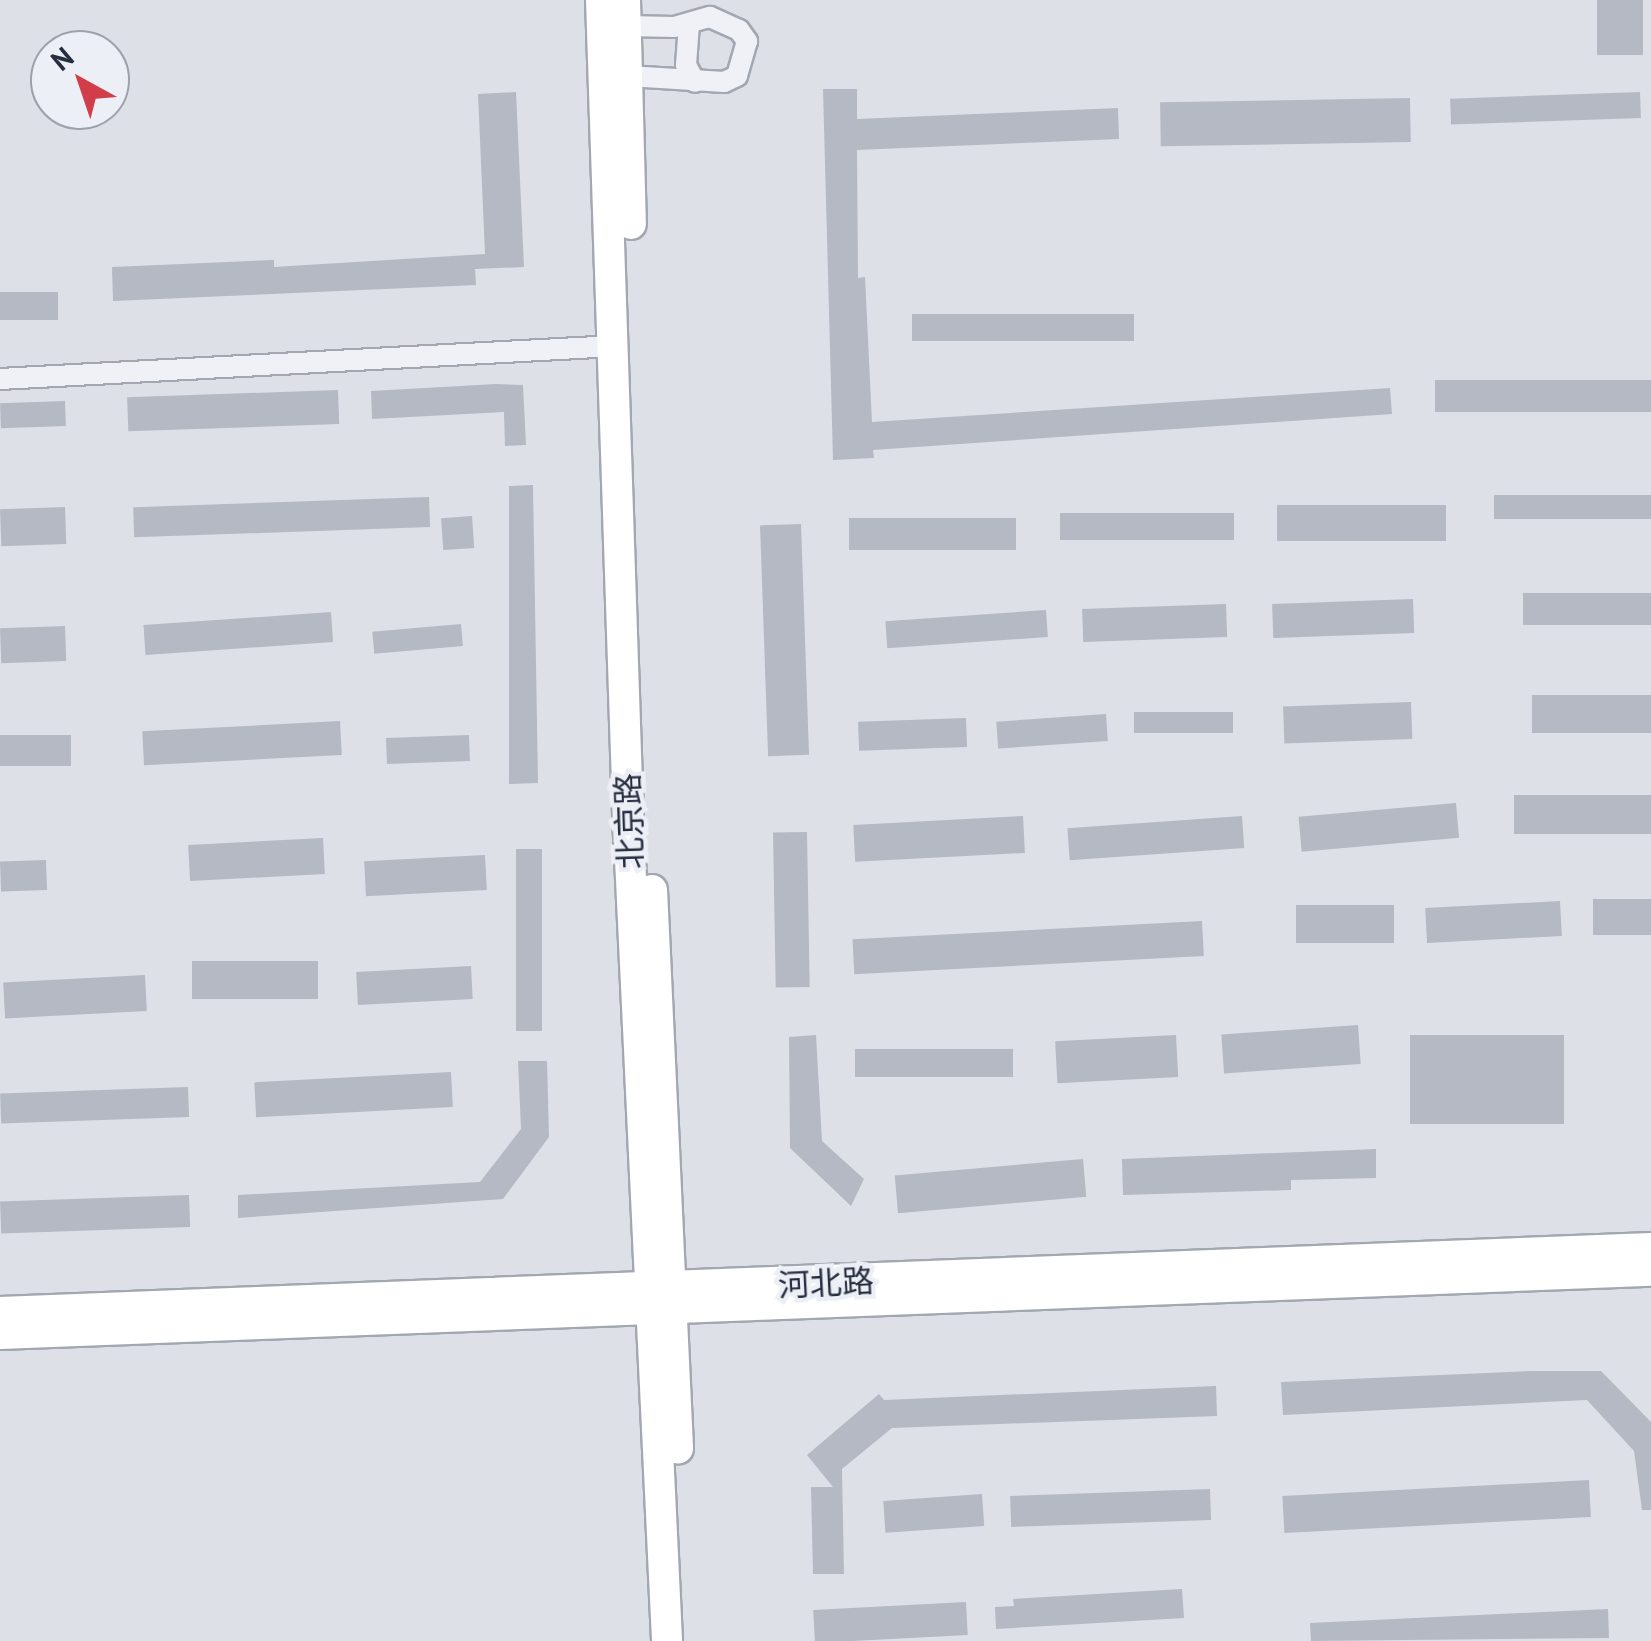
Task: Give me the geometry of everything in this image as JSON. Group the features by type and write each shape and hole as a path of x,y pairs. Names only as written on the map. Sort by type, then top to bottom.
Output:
{"street":[{"name":"北京路","path":"601,0 616,346 628,816 685,1641"},
{"name":"北京路","path":"626,13 662,1301 667,1641"},
{"path":"626,13 690,24 710,17 724,21 747,41 737,76 695,82 628,76"},
{"path":"690,24 686,65 695,82"},
{"path":"0,379 616,346"},
{"name":"河北路","path":"0,1334 1651,1248"},
{"name":"河北路","path":"0,1312 662,1301 1651,1271"}],"building":[{"path":"1597,0 1643,0 1643,55 1597,55"},
{"path":"823,89 857,89 857,119 1118,108 1119,139 857,150 858,278 865,277 872,422 1390,388 1392,414 873,450 874,458 833,460"},
{"path":"516,92 524,267 475,269 476,285 113,301 112,267 274,260 274,267 485,254 478,94"},
{"path":"1640,92 1641,118 1451,125 1450,99"},
{"path":"1410,98 1411,142 1161,146 1160,102"},
{"path":"0,292 58,292 58,320 0,320"},
{"path":"912,314 1134,314 1134,341 912,341"},
{"path":"1435,380 1651,380 1651,412 1435,412"},
{"path":"523,385 526,445 505,446 504,412 372,419 371,391"},
{"path":"338,390 339,424 128,431 127,397"},
{"path":"65,401 66,426 1,428 0,403"},
{"path":"533,485 538,783 509,784 509,486"},
{"path":"1494,495 1651,495 1651,519 1494,519"},
{"path":"429,497 430,527 134,537 133,507"},
{"path":"1277,505 1446,505 1446,541 1277,541"},
{"path":"65,507 66,544 1,546 0,509"},
{"path":"1060,513 1234,513 1234,540 1060,540"},
{"path":"472,516 474,548 443,550 441,518"},
{"path":"849,518 1016,518 1016,550 849,550"},
{"path":"801,524 809,755 768,756 760,525"},
{"path":"1523,593 1651,593 1651,625 1523,625"},
{"path":"1413,599 1414,633 1273,638 1272,604"},
{"path":"1226,604 1227,637 1083,642 1082,609"},
{"path":"1046,610 1048,637 887,648 885,621"},
{"path":"331,612 333,642 146,655 143,625"},
{"path":"461,624 463,646 374,654 372,632"},
{"path":"65,626 66,661 1,663 0,628"},
{"path":"1532,695 1651,695 1651,733 1532,733"},
{"path":"1411,702 1412,739 1284,743 1283,706"},
{"path":"1134,712 1233,712 1233,733 1134,733"},
{"path":"1106,714 1108,741 998,749 996,722"},
{"path":"966,718 967,747 859,751 858,722"},
{"path":"340,721 342,755 144,765 142,731"},
{"path":"0,735 71,735 71,766 0,766"},
{"path":"469,735 470,761 387,764 386,738"},
{"path":"1514,795 1651,795 1651,834 1514,834"},
{"path":"1456,803 1459,838 1302,852 1299,817"},
{"path":"1023,816 1025,853 855,862 853,825"},
{"path":"1242,816 1244,848 1070,860 1067,828"},
{"path":"807,832 810,987 776,988 773,833"},
{"path":"323,838 325,874 190,881 188,845"},
{"path":"516,849 542,849 542,1031 516,1031"},
{"path":"485,855 487,890 366,896 364,861"},
{"path":"46,860 47,890 1,892 0,862"},
{"path":"1593,899 1651,899 1651,935 1593,935"},
{"path":"1560,901 1562,936 1427,943 1425,908"},
{"path":"1296,905 1394,905 1394,943 1296,943"},
{"path":"1202,921 1204,956 854,974 852,939"},
{"path":"192,961 318,961 318,999 192,999"},
{"path":"471,966 473,999 358,1005 356,972"},
{"path":"145,975 147,1011 5,1018 3,982"},
{"path":"1358,1025 1361,1064 1224,1073 1221,1035"},
{"path":"816,1035 822,1141 864,1179 851,1206 790,1148 789,1037"},
{"path":"1176,1035 1178,1077 1057,1083 1055,1041"},
{"path":"1410,1035 1564,1035 1564,1124 1410,1124"},
{"path":"855,1049 1013,1049 1013,1077 855,1077"},
{"path":"518,1061 547,1061 549,1137 503,1199 238,1218 238,1195 480,1182 521,1129"},
{"path":"451,1072 453,1107 256,1117 254,1082"},
{"path":"188,1087 189,1117 1,1124 0,1094"},
{"path":"1376,1149 1376,1178 1291,1180 1291,1190 1123,1195 1122,1159"},
{"path":"1083,1159 1086,1197 898,1213 895,1175"},
{"path":"189,1195 190,1227 1,1234 0,1202"},
{"path":"1601,1371 1651,1422 1651,1510 1642,1510 1634,1451 1587,1400 1283,1415 1281,1382"},
{"path":"1216,1386 1217,1416 892,1428 842,1469 844,1574 813,1574 811,1487 833,1487 807,1455 879,1394 884,1400"},
{"path":"1589,1480 1591,1517 1284,1533 1282,1496"},
{"path":"1210,1489 1211,1520 1011,1527 1010,1496"},
{"path":"982,1494 984,1526 885,1533 883,1501"},
{"path":"1182,1589 1184,1618 996,1629 995,1607 1014,1606 1013,1599"},
{"path":"966,1602 968,1635 815,1641 813,1610"},
{"path":"1608,1609 1609,1638 1311,1641 1310,1623"}]}
